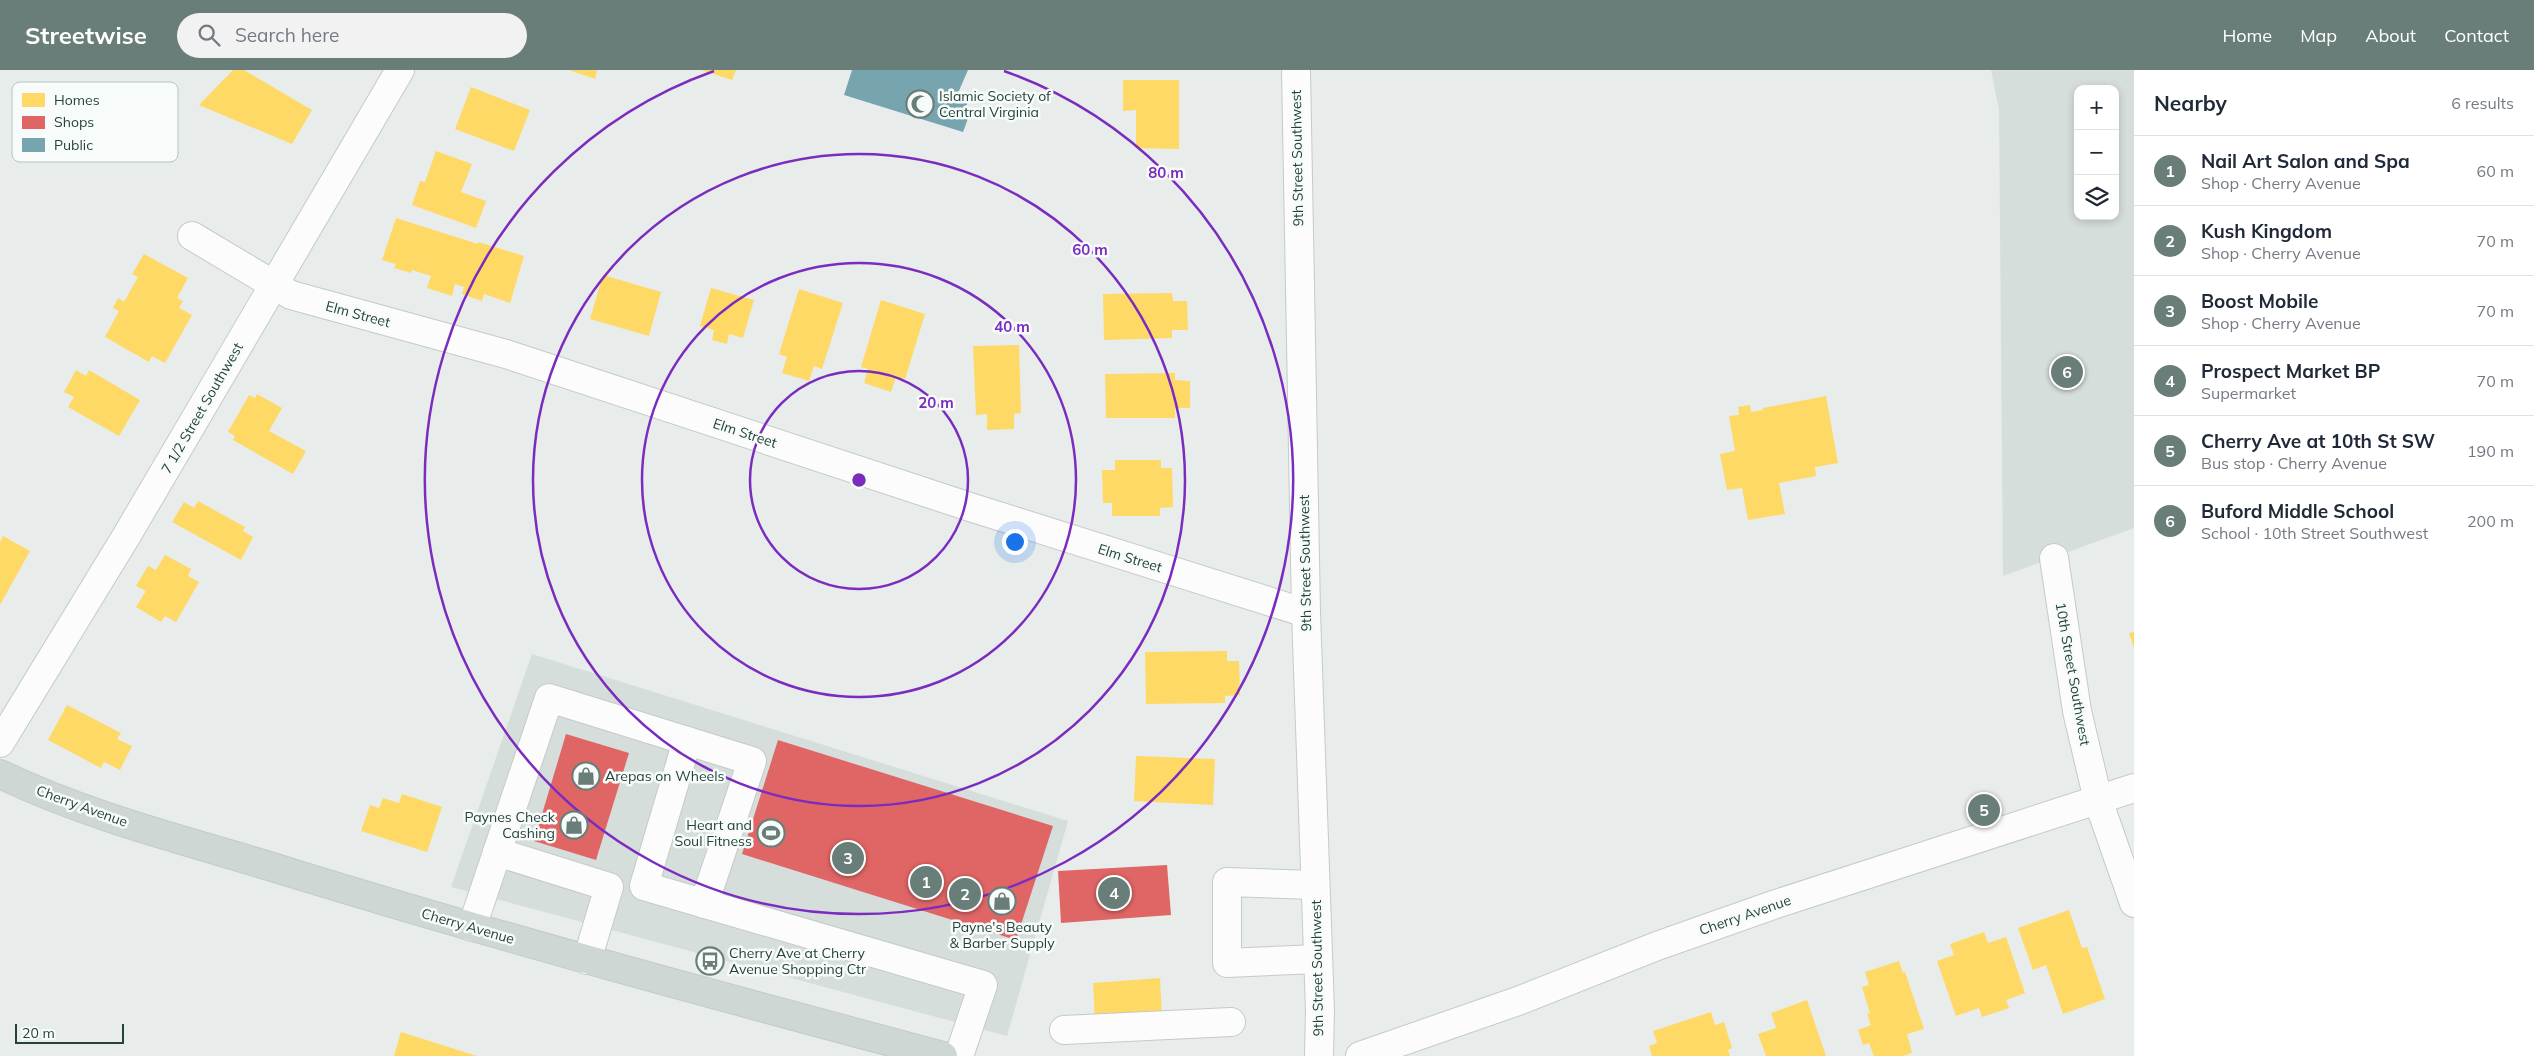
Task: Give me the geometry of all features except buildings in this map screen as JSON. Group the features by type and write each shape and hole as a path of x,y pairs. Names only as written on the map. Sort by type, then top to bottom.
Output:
{"main road":[{"name":"Cherry Avenue","path":"0,774 75,806 472,927 943,1056"}],"street":[{"name":"7 1/2 Street Southwest","path":"0,743 127,535 400,70"},
{"name":"9th Street Southwest","path":"1296,70 1306,613 1318,958 1319,1056"},
{"name":"Elm Street","path":"192,236 291,295 506,354 973,508 1306,613"},
{"name":"10th Street Southwest","path":"2054,558 2077,711 2098,800 2134,903"},
{"path":"472,927 549,698 752,761 704,904"},
{"path":"644,886 687,741"},
{"name":"Cherry Avenue","path":"1360,1056 1508,1004 1657,946 1776,904 2134,788"},
{"path":"497,852 608,887 644,886 983,985 959,1056"},
{"path":"1315,885 1226,882 1228,963 1318,958"},
{"path":"587,960 608,887"},
{"path":"1064,1030 1231,1022"}],"shaded area":[{"path":"1991,70 2134,70 2134,528 2003,576 1999,110"},
{"path":"532,654 1068,821 1007,1036 451,887"}],"place":[{"name":"Islamic Society of Central Virginia","path":"920,104"},
{"name":"Buford Middle School","path":"2067,372"},
{"name":"Arepas on Wheels","path":"586,776"},
{"name":"Cherry Ave at 10th St SW","path":"1984,810"},
{"name":"Paynes Check Cashing","path":"574,825"},
{"name":"Heart and Soul Fitness","path":"771,833"},
{"name":"Boost Mobile","path":"848,858"},
{"name":"Nail Art Salon and Spa","path":"926,882"},
{"name":"Prospect Market BP","path":"1114,893"},
{"name":"Kush Kingdom","path":"965,894"},
{"name":"Payne's Beauty & Barber Supply","path":"1002,901"},
{"name":"Cherry Ave at Cherry Avenue Shopping Ctr","path":"710,961"}]}
